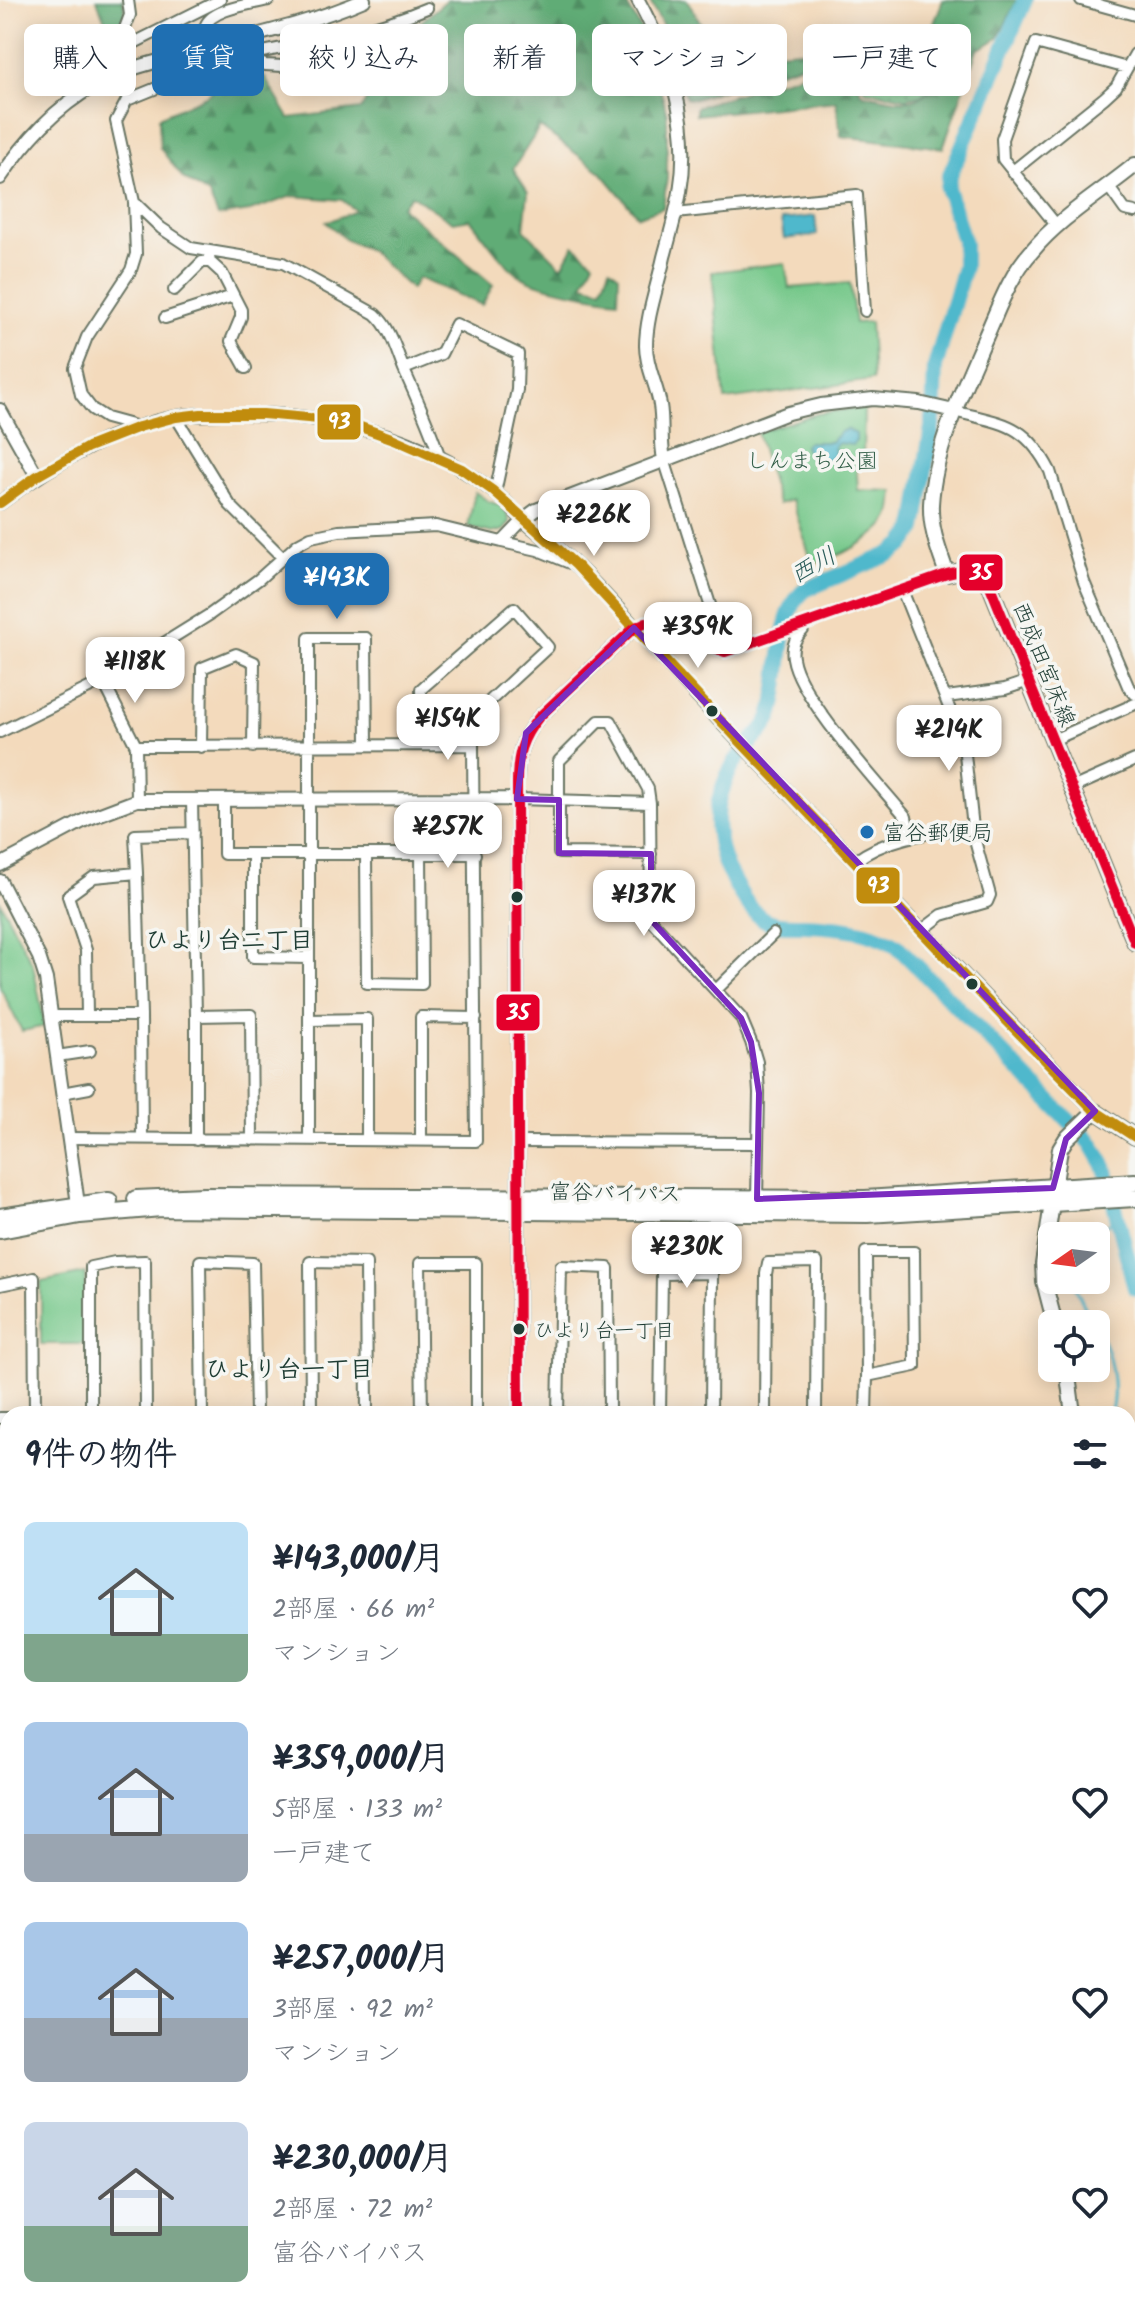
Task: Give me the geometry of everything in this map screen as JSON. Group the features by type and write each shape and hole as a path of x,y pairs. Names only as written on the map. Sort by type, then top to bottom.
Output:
{"highway":[{"name":"富谷バイパス","path":"0,1217 78,1204 189,1196 867,1214 1128,1190"},
{"name":"富谷バイパス","path":"0,1230 80,1215 161,1208 1052,1196"}],"main road":[{"path":"947,574 936,542 931,503 949,410 1006,290 1032,250 1057,226 1135,165"},
{"name":"西成田宮床線","path":"947,574 971,567 982,571 1134,939"},
{"path":"1051,1310 1043,1264 1057,1160 1066,1139 1092,1115 1135,1137"},
{"path":"1069,1382 1072,1406"}],"street":[{"path":"128,0 130,15 116,52 220,0"},
{"path":"206,24 216,13 269,0"},
{"path":"264,32 311,20 364,0"},
{"path":"638,0 664,50 680,109 682,150 681,190 646,347 661,407 664,459 725,652"},
{"path":"1081,0 1135,15"},
{"path":"264,51 390,24 427,8"},
{"path":"1057,226 1003,159 1002,139 1036,43 1127,68"},
{"path":"1013,171 1116,87 1135,54"},
{"path":"0,178 41,124 96,84 152,63"},
{"path":"139,427 106,418 92,409 81,395 75,368 87,337 131,270 137,238 134,202 116,121 127,100 152,90"},
{"path":"1108,186 1125,210 1135,212"},
{"path":"675,213 857,195 865,311"},
{"path":"134,202 178,240 209,257 283,263 375,314 383,322 440,458"},
{"path":"174,290 209,257"},
{"path":"209,257 222,273 241,317 231,341 246,368"},
{"path":"165,318 233,296"},
{"path":"404,369 441,354 456,324 518,354 517,390 495,493"},
{"path":"502,542 536,510 788,413 821,405 873,399 919,403 949,410 1019,431 1031,440 1042,455 1050,471 1084,582 1128,686 1135,694"},
{"path":"0,410 37,476"},
{"path":"0,503 37,476 88,447 139,427 176,417 263,414 330,420 374,431 462,469 495,493 576,565 1092,1115"},
{"path":"176,417 230,505 282,557"},
{"path":"0,732 103,681 209,615 311,537 339,531 436,526 538,550 576,565"},
{"path":"519,1406 517,767 521,742 539,717 634,628 646,622 725,652 947,574"},
{"path":"902,590 964,745 972,827 990,895 987,902 942,915 921,931"},
{"path":"68,1138 476,1141 473,745 478,712 548,647 514,608 421,689 422,745"},
{"path":"799,627 803,630 796,637 793,657 798,673 818,709 906,817 910,836"},
{"path":"309,1140 309,638 366,638 367,745"},
{"path":"201,747 202,668 236,654 254,662 253,747"},
{"path":"103,681 136,746 137,800"},
{"path":"947,697 1005,689 1029,681"},
{"path":"1053,740 1135,704"},
{"path":"651,854 559,853 559,761 599,721 611,721 648,789 650,803 651,854 651,920 741,1018 757,1062 757,1199"},
{"path":"136,746 473,745"},
{"path":"1072,788 1135,760"},
{"path":"192,799 196,1140"},
{"path":"224,799 224,854 475,854"},
{"path":"0,865 87,819 137,800 517,799 650,803"},
{"path":"855,861 910,836 972,827"},
{"path":"142,1139 135,835 193,833"},
{"path":"366,855 367,983 422,984 421,852"},
{"path":"253,854 253,957 309,958"},
{"path":"87,1016 86,950 68,896 94,877 137,873"},
{"path":"0,881 39,957 46,979 78,1204"},
{"path":"716,990 773,934"},
{"path":"196,1016 251,1015 252,1140"},
{"path":"52,1016 141,1016"},
{"path":"421,1140 421,1017 476,1018"},
{"path":"309,1020 367,1019 367,1140"},
{"path":"57,1056 90,1051"},
{"path":"62,1093 89,1088"},
{"path":"518,1142 756,1143"},
{"path":"866,1406 866,1252 914,1252 915,1366 867,1376"},
{"path":"91,1406 91,1267 145,1261 146,1406"},
{"path":"202,1406 200,1261 253,1263 256,1406"},
{"path":"765,1406 768,1263 793,1261 817,1262 816,1406"},
{"path":"311,1406 310,1262 366,1263 367,1406"},
{"path":"422,1406 420,1263 476,1263 476,1406"},
{"path":"558,1406 561,1266 608,1268 609,1406"},
{"path":"660,1406 662,1274 712,1273 711,1406"},
{"path":"0,1285 34,1278 35,1406"}],"highlighted area":[{"path":"634,628 1095,1111 1066,1139 1053,1188 757,1199 759,1093 751,1042 741,1018 651,920 651,854 559,853 559,800 517,799 526,733"}],"green space":[{"path":"97,0 123,0 125,12 120,24 106,24"},
{"path":"447,0 624,0 638,24 592,24 592,96 662,96 667,114 667,178 663,208 638,216 601,172 540,127 513,169 528,192 524,229 562,267 574,245 594,262 583,284 602,289 610,268 619,275 618,300 557,289 526,279 503,260 470,219 453,222 411,195 401,207 493,285 482,305 418,278 411,289 369,250 348,241 326,222 356,211 342,200 292,196 250,211 218,216 209,195 183,178 160,148 159,117 206,96 264,96 264,76 289,118 361,109 369,96 448,96 448,24 419,24"},
{"path":"649,0 687,0 701,24 662,24"},
{"path":"943,0 1017,0 998,38 977,50 971,67 971,24 934,24"},
{"path":"803,50 803,64 787,69 787,51"},
{"path":"803,74 803,96 915,99 921,96 961,96 943,148 841,136 836,101 696,115 696,107 731,96 787,96 787,79"},
{"path":"785,263 789,288 850,283 855,323 870,322 873,380 725,400 712,272"},
{"name":"しんまち公園","path":"862,407 863,457 856,459 858,490 894,491 891,514 884,525 866,540 843,553 812,563 792,500 778,504 757,432 817,414"},
{"path":"475,492 505,507 510,522 504,530 492,533 468,527"},
{"path":"0,901 33,965 45,1026 22,1031 0,987"},
{"path":"85,1273 85,1344 41,1344 41,1282"}],"water":[{"path":"815,216 817,235 784,239 781,220"},
{"path":"847,429 856,434 852,445 839,443 834,446 835,453 830,459 817,460 809,456 804,446 808,442 831,442"}],"waterway":[{"name":"西川","path":"1025,0 949,177 947,188 964,243 964,267 935,367 933,421 915,529 903,545 890,554 805,590 795,601 784,631 771,716 728,774 718,806 718,833 727,869 744,898 760,917 780,924 852,930 897,946 1091,1143 1105,1167 1135,1288"},
{"path":"1110,1223 1117,1219"},
{"path":"1079,1294 1086,1310"},
{"path":"1110,1362 1112,1406"}],"transit line":[{"name":"93","path":"0,503 37,476 88,447 139,427 201,414 263,414 355,425 462,469 492,490 576,565 1003,1017 1095,1111 1135,1137"},
{"name":"35","path":"519,1406 518,764 524,740 539,717 634,628 646,622 725,652 947,574 978,567 990,586 1135,943"}],"place":[{"name":"富谷郵便局","path":"867,832"},
{"name":"ひより台一丁目","path":"519,1329"}],"district":[{"name":"ひより台二丁目","path":"229,940"},
{"name":"ひより台一丁目","path":"289,1369"}]}
